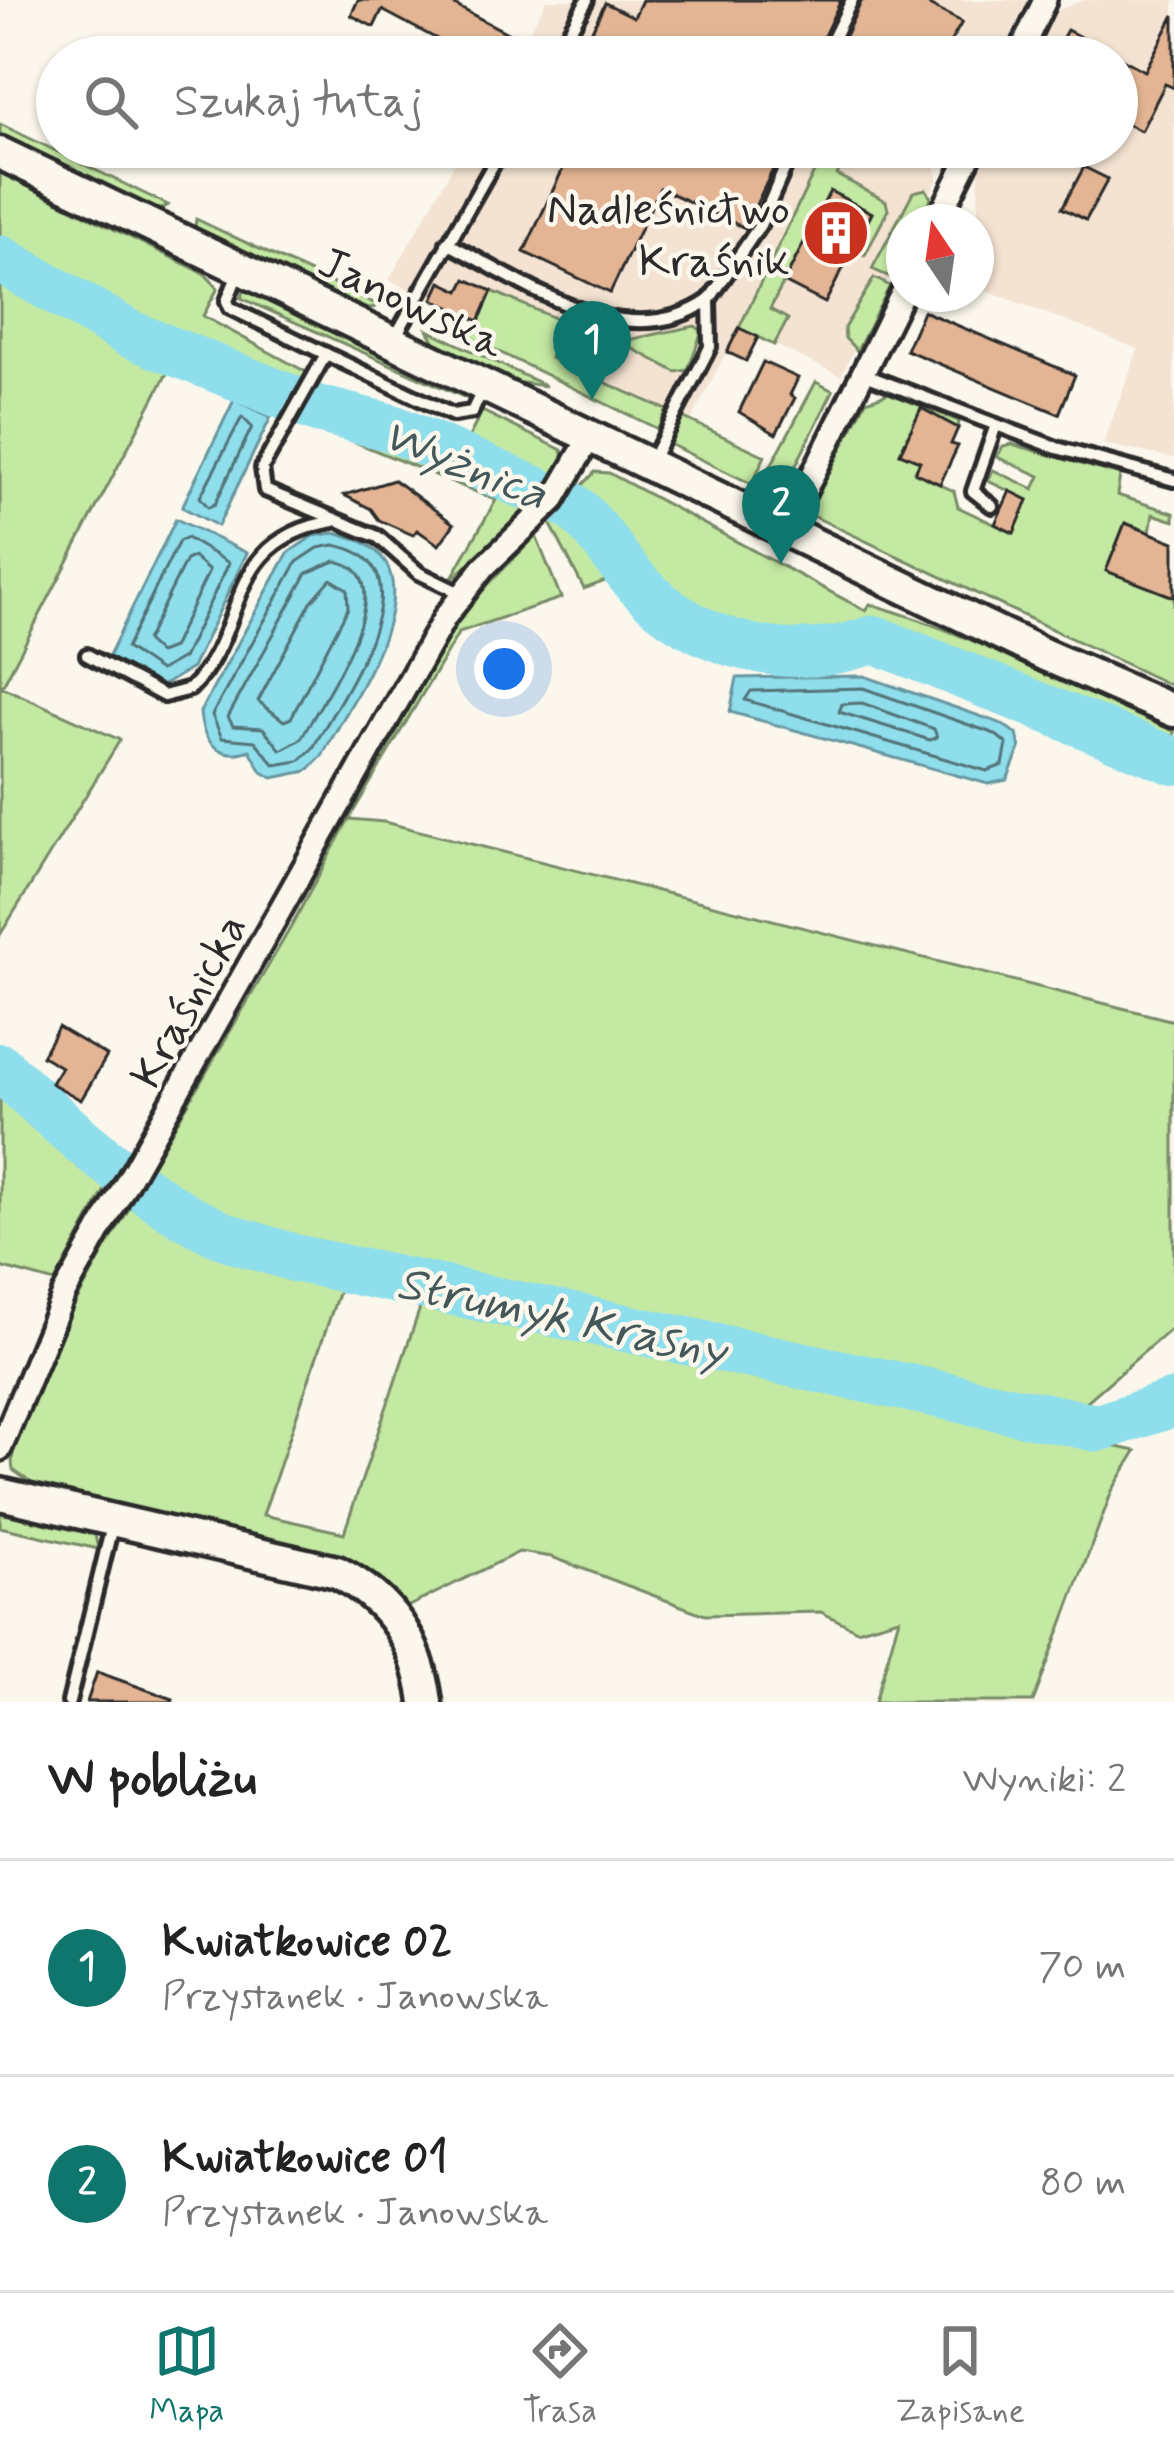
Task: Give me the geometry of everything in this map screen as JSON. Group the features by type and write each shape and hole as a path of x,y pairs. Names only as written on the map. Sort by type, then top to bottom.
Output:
{"street":[{"path":"1028,36 1046,0"},
{"name":"Janowska","path":"0,153 785,531 1174,711"},
{"path":"946,204 964,168"},
{"path":"785,531 893,312"},
{"name":"Kraśnicka","path":"0,1449 64,1294 460,593 539,518 590,436"},
{"path":"0,1494 274,1553 365,1587 399,1621 420,1668 426,1702"}],"lane":[{"path":"566,36 586,0"},
{"path":"834,36 852,0"},
{"path":"392,341 490,168"},
{"path":"447,243 576,308 620,322 682,315 709,300 760,224 785,168"},
{"path":"241,268 226,301 230,308 326,355 460,417 472,412 485,386"},
{"path":"649,465 710,347 709,300"},
{"path":"326,355 262,468 265,490 377,537 419,573 460,593"},
{"path":"863,374 1057,448 1174,480"},
{"path":"992,506 973,491 996,425"},
{"path":"86,656 153,693 164,696 190,689 263,554 299,529 337,520"},
{"path":"69,1702 114,1519"}],"shaded area":[{"path":"547,0 1028,0 1010,36 527,36"},
{"path":"1084,0 1174,0 1174,458 1103,444 1138,349 994,293 994,204 978,204 979,168 1138,168 1138,36 1041,36 1053,12"},
{"path":"452,168 936,168 938,179 925,204 886,204 886,284 841,376 739,328 691,421 389,280"}],"green space":[{"path":"0,124 36,141 36,151 0,134"},
{"path":"71,168 91,168 168,205 159,210"},
{"path":"816,168 840,168 837,175 886,201 886,214 865,255 852,252 872,213 830,192 770,309 788,319 774,345 739,328"},
{"path":"0,173 205,274 218,288 203,316 308,373 294,396 130,328 47,273 0,251"},
{"path":"926,189 931,198 928,204 907,204 913,192"},
{"path":"196,219 380,306 367,309 195,227"},
{"path":"886,243 886,275 872,269"},
{"path":"0,265 175,358 2,687 120,740 0,935"},
{"path":"874,278 886,284 886,294 857,351 845,338 844,328"},
{"path":"245,289 463,394 466,398 241,298"},
{"path":"492,291 566,323 550,358 667,410 658,429 470,338"},
{"path":"695,326 702,331 688,370 676,372 626,345 633,339"},
{"path":"428,330 546,386 515,382 435,342"},
{"path":"816,382 833,391 781,495 760,486"},
{"path":"314,390 392,407 468,439 482,411 562,450 565,461 547,491 394,426 309,402"},
{"path":"889,393 959,421 958,428 921,409 900,453 920,461 915,473 954,491 958,507 1013,533 1028,500 988,481 993,470 1034,489 1040,476 997,457 1003,446 1012,444 1120,475 1117,495 1174,513 1174,521 1153,514 1150,532 1125,523 1107,570 1174,597 1174,687 813,516 811,509 866,401"},
{"path":"306,408 392,431 543,497 450,581 496,500 299,419"},
{"path":"680,416 765,456 752,484 669,444"},
{"path":"595,472 609,473 866,611 870,604 948,631 1174,731 1174,758 873,636 812,650 781,650 721,636 693,623 642,584 570,499"},
{"path":"565,508 595,536 619,576 584,589 550,523"},
{"path":"536,536 561,598 459,632 349,819 384,822 1174,1021 1174,1326 1069,1417 294,1254 217,1228 143,1181 292,925 458,615"},
{"path":"872,646 1174,767 1174,782 889,659 823,664"},
{"path":"0,1075 114,1173 55,1282 0,1267"},
{"path":"138,1193 211,1238 343,1279 263,1515 344,1533 423,1299 1136,1451 1112,1491 1033,1702 875,1702 899,1618 857,1630 821,1612 705,1615 552,1557 519,1552 407,1607 375,1576 339,1554 41,1490 13,1470 14,1446 40,1374"},
{"path":"0,1513 95,1535 98,1549 0,1527"}],"water":[{"path":"234,400 271,417 218,526 182,507"},
{"path":"176,519 247,553 192,668 162,686 108,657"},
{"path":"334,533 370,546 389,569 393,597 386,630 355,699 322,756 307,771 273,778 262,772 250,750 230,753 214,746 204,732 200,712 288,553 313,536"},
{"path":"864,676 1000,723 1017,734 1020,748 1007,780 988,784 730,712 737,678"}],"building":[{"path":"358,0 445,0 509,34 431,36 382,10 374,27 351,15"},
{"path":"642,0 841,0 824,36 589,36 605,3 634,17"},
{"path":"862,0 919,0 962,22 954,36 845,36"},
{"path":"1174,15 1174,88 1165,84 1141,131 1138,67 1145,71"},
{"path":"563,168 774,168 745,228 660,188 610,293 524,252"},
{"path":"1083,168 1108,179 1086,220 1062,208"},
{"name":"Nadleśnictwo Kraśnik","path":"830,191 872,213 825,303 784,282"},
{"path":"466,279 492,291 479,321 433,299 441,282 460,291"},
{"path":"925,312 1075,375 1059,414 906,350"},
{"path":"739,328 758,337 746,361 727,352"},
{"path":"763,362 798,378 790,395 795,398 776,434 739,412"},
{"path":"921,408 958,428 951,444 958,446 940,484 915,472 920,461 900,453"},
{"path":"394,480 454,524 439,545 417,530 413,535 379,520 371,509 344,495"},
{"path":"1010,491 1028,500 1014,533 995,524"},
{"path":"1125,523 1174,542 1174,597 1106,571"},
{"path":"58,1027 107,1056 81,1100 51,1083 61,1067 42,1056"},
{"path":"97,1672 173,1699 172,1702 87,1702"}],"waterway":[{"name":"Wyżnica","path":"0,259 130,334 317,409 392,428 572,506 637,583 689,624 718,637 779,652 843,648 874,639 1174,761"},
{"name":"Strumyk Krasny","path":"0,1067 75,1135 156,1197 224,1235 294,1258 1098,1428 1174,1403"}],"place":[{"name":"Nadleśnictwo Kraśnik","path":"836,233"},
{"name":"Kwiatkowice 02","path":"592,400"},
{"name":"Kwiatkowice 01","path":"781,564"}]}
